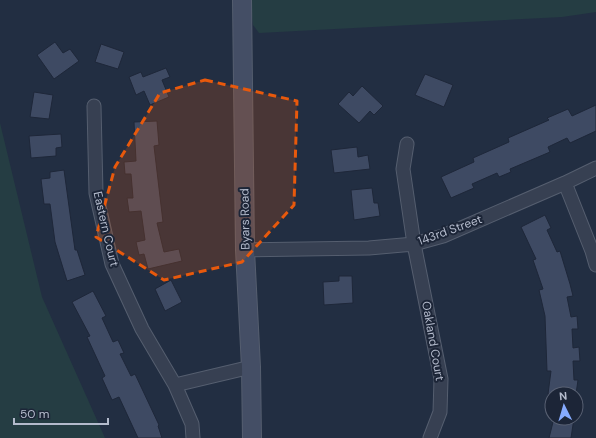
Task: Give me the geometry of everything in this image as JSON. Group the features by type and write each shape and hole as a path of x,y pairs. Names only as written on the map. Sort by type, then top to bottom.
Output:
{"street":[{"name":"Byars Road","path":"242,0 245,250 252,438"},
{"name":"Eastern Court","path":"94,106 96,194 112,264 142,329 175,385 192,424 193,438"},
{"name":"Oakland Court","path":"407,144 403,168 414,244 441,379 440,412 430,438"},
{"name":"143rd Street","path":"245,250 369,248 414,244 443,236 596,168"},
{"path":"565,183 592,251 596,265"},
{"path":"175,385 250,367"}],"highlighted area":[{"path":"205,80 297,101 294,205 242,262 164,280 96,237 115,167 160,93"}],"green space":[{"path":"250,0 596,0 596,12 562,17 259,33 253,25"},
{"path":"0,123 42,297 105,438 0,438"}],"building":[{"path":"55,42 63,53 70,49 79,61 54,79 37,55"},
{"path":"101,44 124,52 118,69 95,62"},
{"path":"166,68 170,77 162,80 169,97 150,105 144,91 136,95 129,77 141,72 143,77"},
{"path":"425,74 453,85 444,107 415,95"},
{"path":"362,86 383,106 374,115 370,111 359,123 338,104 349,92 353,96"},
{"path":"34,92 53,95 49,119 30,117"},
{"path":"596,105 596,131 570,143 567,138 548,147 550,152 510,169 511,172 499,177 497,173 472,184 474,188 451,198 441,177 474,162 473,158 509,142 508,138 549,120 547,118 568,109 572,116"},
{"path":"157,121 159,145 154,146 163,222 157,223 164,252 179,249 182,261 148,269 144,254 139,255 136,242 145,240 141,211 129,212 127,198 133,198 131,174 125,174 124,162 136,161 134,122"},
{"path":"61,134 62,147 56,148 56,156 31,158 29,136"},
{"path":"357,147 358,157 368,155 370,169 334,173 331,150"},
{"path":"64,170 75,250 77,250 85,275 67,281 55,242 50,204 44,204 41,179 50,178 50,172"},
{"path":"372,188 374,203 378,203 380,216 354,220 351,190"},
{"path":"545,215 551,228 547,230 557,252 560,251 573,296 567,297 571,317 577,316 578,329 572,329 573,348 579,347 580,361 573,361 574,380 578,380 577,386 549,386 551,371 547,371 545,316 539,290 543,289 533,260 536,259 521,227"},
{"path":"339,276 352,276 353,303 324,305 323,282 339,281"},
{"path":"171,280 182,302 165,311 155,289"},
{"path":"93,291 106,316 102,318 113,342 118,340 124,353 120,354 131,376 135,374 159,425 162,438 138,438 119,397 112,400 102,378 105,376 87,337 90,336 72,302"},
{"path":"552,426 573,426 571,438 549,438"}]}
